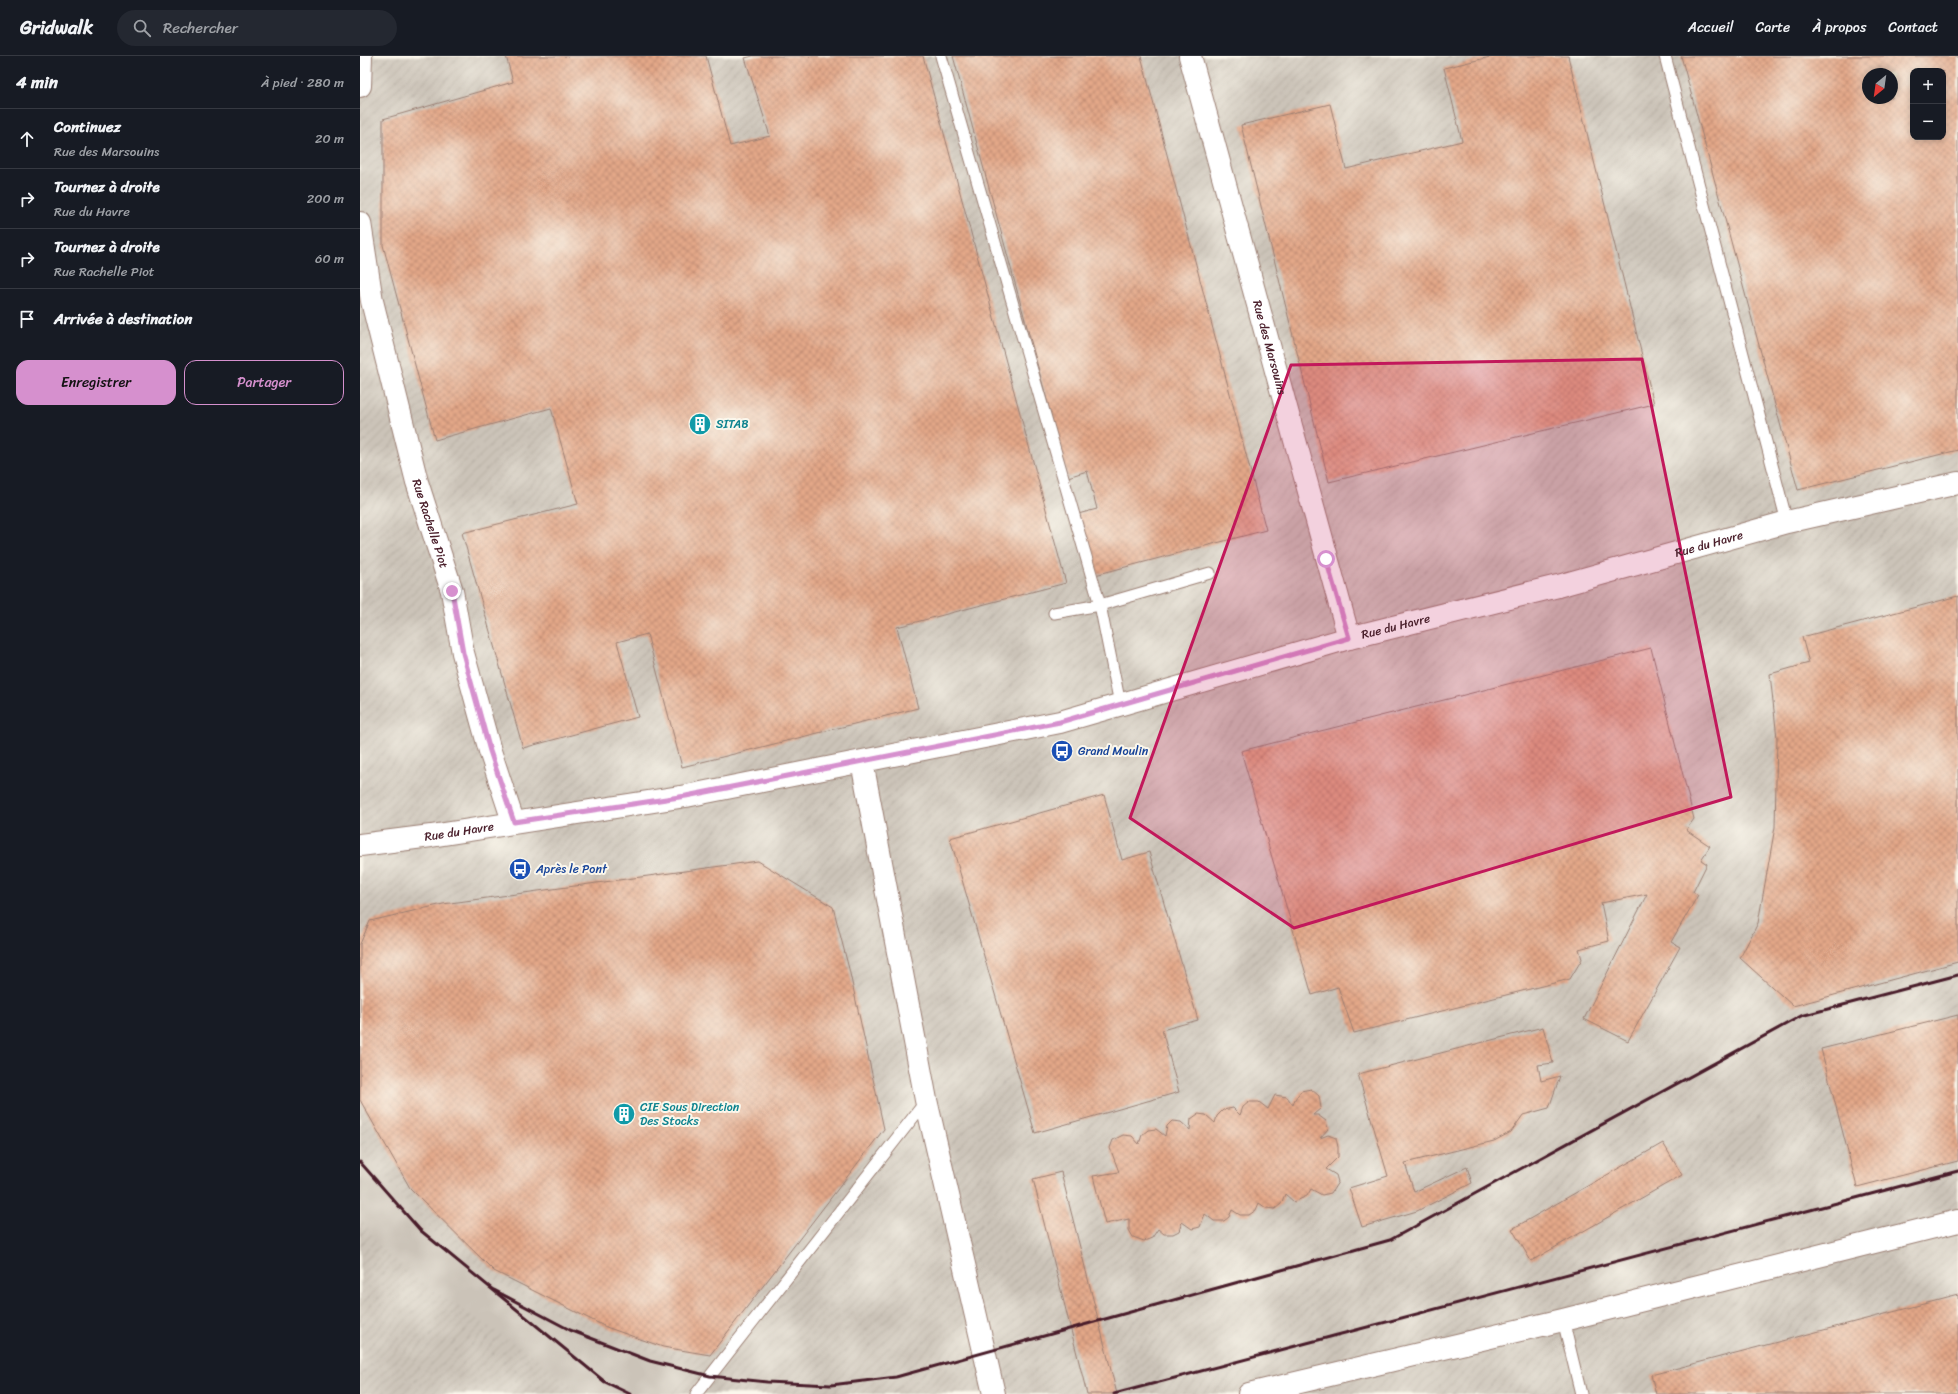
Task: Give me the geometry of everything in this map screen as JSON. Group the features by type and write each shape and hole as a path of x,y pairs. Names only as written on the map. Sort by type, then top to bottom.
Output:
{"street":[{"path":"360,86 361,56"},
{"name":"Rue des Marsouins","path":"1190,56 1349,638"},
{"name":"Rue Rachelle Piot","path":"360,223 372,301 417,482 452,591 463,653 490,751 514,822"},
{"name":"Rue du Havre","path":"360,845 431,836 686,796 1060,722 1349,638 1558,586 1787,522 1958,483"},
{"path":"862,762 926,1100 994,1394"},
{"path":"1249,1394 1563,1320 1958,1221"}],"lane":[{"path":"941,56 1100,605 1120,704"},
{"path":"1665,56 1787,522"},
{"path":"1054,613 1100,605 1210,574"},
{"path":"696,1394 926,1100"},
{"path":"1563,1320 1581,1394"}],"highlighted area":[{"path":"1642,359 1731,797 1294,928 1130,818 1291,365"}],"shaded area":[{"path":"360,56 1958,56 1958,1394 360,1394"},
{"path":"360,1146 364,1153 426,1225 500,1283 572,1322 653,1353 695,1363 668,1394 581,1394 537,1358 427,1286 379,1246 360,1216"}],"building":[{"name":"SITAB","path":"506,56 706,56 730,146 770,136 745,58 753,56 923,56 1066,583 897,627 918,708 682,767 647,634 617,642 638,717 523,748 462,533 578,504 551,408 435,440 383,245 383,119 513,82"},
{"path":"953,56 1141,56 1266,530 1095,575 1078,514 1097,509 1087,471 1068,477"},
{"path":"1494,56 1568,56 1654,404 1329,482 1241,125 1330,104 1346,169 1462,141 1444,68"},
{"path":"1681,56 1958,56 1958,450 1798,490"},
{"path":"1958,596 1958,962 1793,1006 1740,958 1758,923 1775,827 1777,738 1770,674 1809,663 1802,637"},
{"path":"1651,648 1694,819 1686,830 1710,846 1701,860 1707,864 1693,892 1698,895 1671,942 1680,947 1628,1041 1584,1019 1647,894 1601,903 1609,941 1579,949 1582,959 1570,979 1354,1033 1338,987 1312,995 1241,751"},
{"path":"1104,795 1122,860 1149,852 1198,1020 1162,1030 1179,1092 1035,1133 950,838"},
{"name":"CIE Sous Direction Des Stocks","path":"758,861 833,907 849,969 884,1129 710,1355 663,1347 606,1327 494,1271 410,1188 360,1100 360,944 370,921 443,904"},
{"path":"1958,1015 1958,1161 1857,1187 1821,1049"},
{"path":"1543,1027 1553,1063 1538,1065 1541,1081 1560,1076 1549,1108 1523,1115 1511,1132 1494,1141 1405,1163 1414,1192 1467,1167 1472,1183 1417,1211 1362,1227 1349,1188 1388,1176 1358,1074"},
{"path":"1311,1089 1319,1096 1321,1108 1313,1115 1318,1115 1326,1121 1328,1129 1320,1138 1328,1135 1336,1138 1338,1147 1338,1157 1326,1169 1336,1175 1338,1182 1331,1193 1322,1195 1311,1189 1307,1196 1294,1202 1285,1194 1281,1204 1275,1209 1266,1208 1259,1203 1256,1210 1249,1215 1240,1215 1232,1210 1229,1217 1224,1221 1214,1221 1205,1214 1200,1227 1192,1229 1182,1222 1179,1231 1173,1234 1164,1234 1158,1229 1152,1238 1144,1241 1133,1237 1129,1230 1129,1219 1105,1224 1093,1176 1119,1172 1110,1148 1113,1140 1123,1135 1132,1136 1139,1144 1142,1135 1148,1130 1156,1129 1165,1136 1167,1126 1172,1121 1181,1122 1190,1130 1191,1119 1198,1114 1206,1115 1215,1123 1217,1116 1223,1110 1233,1108 1240,1115 1243,1107 1249,1102 1259,1102 1268,1109 1275,1095 1287,1097 1293,1105 1295,1099 1301,1091"},
{"path":"1663,1143 1682,1175 1531,1261 1512,1229"},
{"path":"1061,1172 1117,1394 1087,1394 1033,1179"},
{"path":"1958,1295 1958,1394 1656,1394 1651,1375"}],"railway":[{"path":"494,1290 570,1330 650,1361 710,1376 767,1382 831,1385 896,1377 1390,1240 1801,1016 1958,975"},
{"path":"360,1162 420,1230 605,1382 630,1394"},
{"path":"1114,1394 1958,1171"}],"place":[{"name":"SITAB","path":"700,424"},
{"name":"Grand Moulin","path":"1062,751"},
{"name":"Après le Pont","path":"520,869"},
{"name":"CIE Sous Direction Des Stocks","path":"624,1114"}],"route":[{"path":"452,591 463,653 490,751 514,822 686,796 1060,722 1349,638 1326,559"}]}
